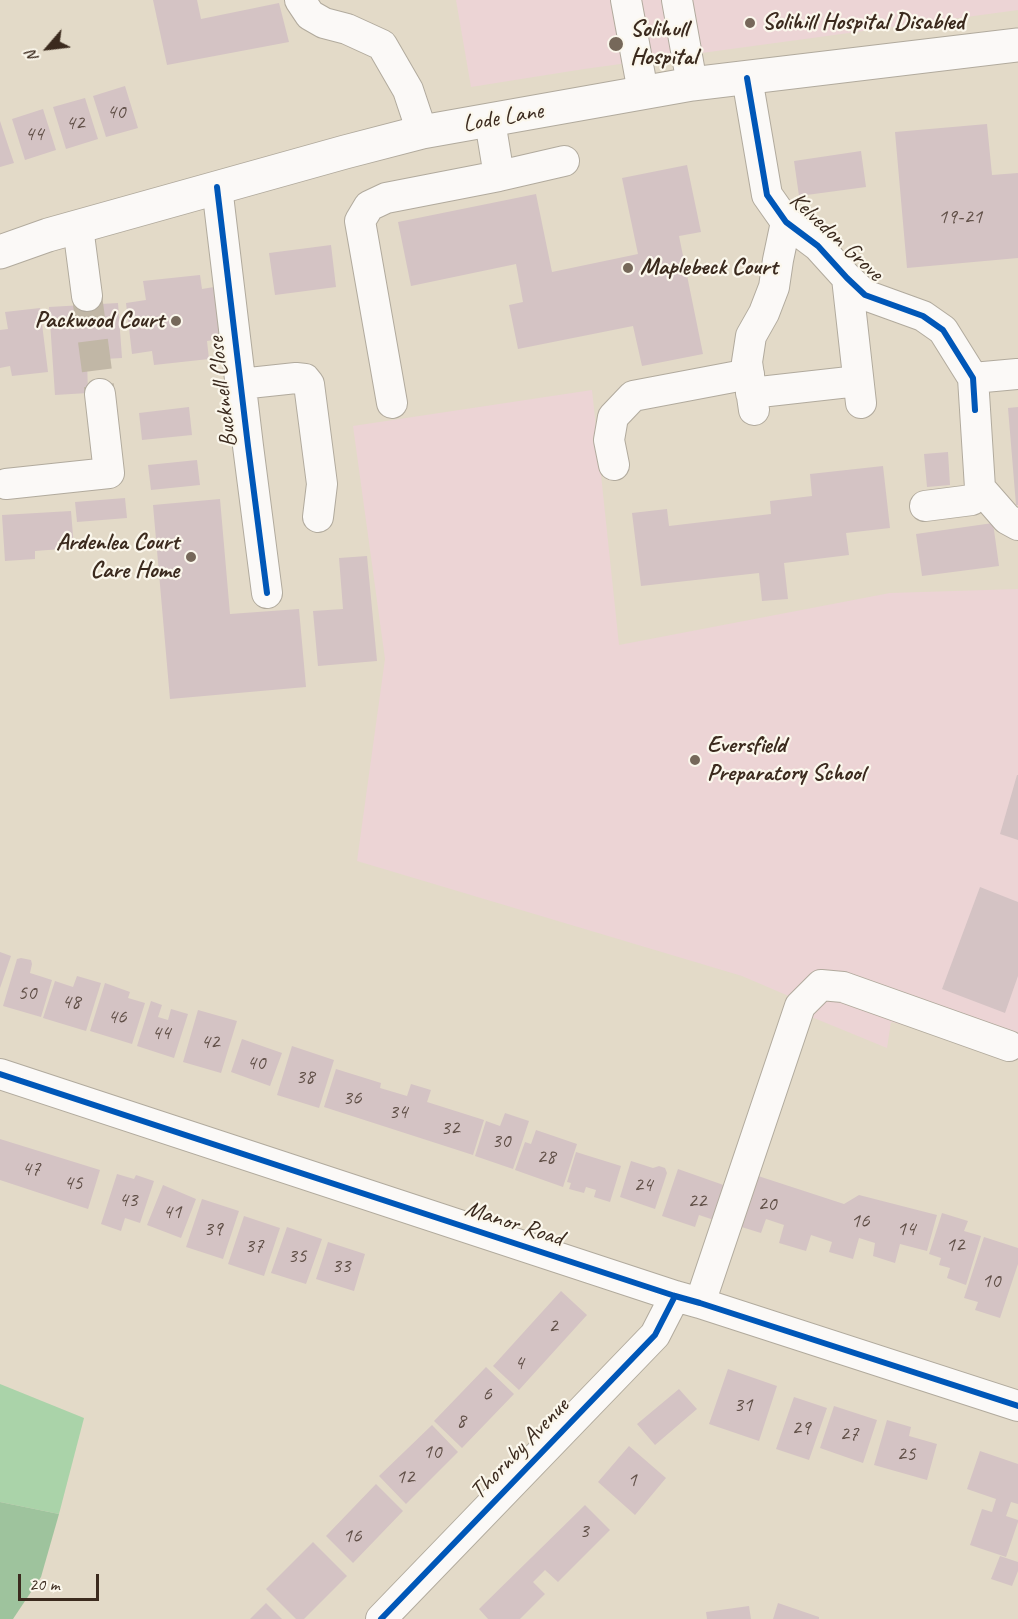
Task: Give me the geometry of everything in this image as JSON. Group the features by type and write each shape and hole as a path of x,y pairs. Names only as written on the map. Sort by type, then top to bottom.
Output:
{"main road":[{"name":"Lode Lane","path":"0,252 48,235 422,132 692,84 1018,45"}],"street":[{"path":"300,0 310,15 324,23 347,29 381,45 408,90 422,132"},
{"path":"626,0 644,92"},
{"path":"677,0 692,84"},
{"name":"Kelvedon Grove","path":"747,78 767,195 786,222 818,246 865,295 923,316 943,330 973,378 980,488"},
{"path":"490,121 500,176"},
{"path":"392,402 360,221 369,206 386,198 564,161"},
{"name":"Bucknell Close","path":"217,188 267,593"},
{"path":"751,392 747,362 751,336 764,313 774,287 786,222"},
{"path":"78,227 87,296"},
{"path":"614,465 609,440 613,417 633,396 751,392 860,392 847,278"},
{"path":"973,378 1017,374"},
{"path":"240,384 296,378 304,379 309,384 322,484 318,517"},
{"path":"6,484 109,473 100,394"},
{"path":"925,506 972,500 980,488 1007,519 1018,525"},
{"name":"Thornby Avenue","path":"381,1619 687,1299 800,1006 821,985 843,987 1009,1046"},
{"name":"Manor Road","path":"0,1074 1018,1406"}],"shaded area":[{"name":"Solihull Hospital","path":"456,0 1018,0 1018,10 584,69 471,87"},
{"name":"Eversfield Preparatory School","path":"592,390 619,645 890,593 1018,589 1018,1054 891,1022 887,1048 792,1009 791,997 742,976 357,861 385,659 353,426"}],"green space":[{"path":"0,1384 84,1418 59,1514 0,1502"},
{"path":"0,1502 59,1514 41,1577 13,1619 0,1619"}],"building":[{"path":"153,0 197,0 201,19 279,3 289,42 167,65"},
{"path":"125,86 138,128 106,137 93,96"},
{"path":"85,98 98,139 66,149 53,107"},
{"path":"43,109 56,150 25,160 12,119"},
{"path":"0,121 14,163 0,167"},
{"path":"987,124 992,175 1018,173 1018,258 907,268 895,132"},
{"path":"861,151 866,187 799,196 794,161"},
{"name":"Maplebeck Court","path":"687,165 701,232 679,236 703,354 642,366 633,326 518,349 509,305 523,302 516,264 411,286 398,222 536,194 552,272 638,254 622,178"},
{"path":"331,245 336,287 275,295 269,253"},
{"name":"Packwood Court","path":"200,275 202,289 220,286 226,338 207,341 209,359 154,365 152,351 132,354 126,303 146,300 143,281"},
{"path":"118,303 122,358 87,360 88,393 55,395 49,307"},
{"path":"40,308 48,372 12,376 10,366 0,368 0,330 8,329 5,312"},
{"path":"189,407 192,435 142,440 139,413"},
{"path":"1018,407 1018,505 1016,505 1008,408"},
{"path":"948,452 950,485 927,487 924,454"},
{"path":"197,460 200,485 151,490 148,465"},
{"path":"883,466 890,528 846,533 849,555 784,563 788,599 762,601 759,573 641,586 632,513 667,509 669,526 771,514 770,501 812,496 810,474"},
{"path":"125,498 127,518 77,522 75,502"},
{"name":"Ardenlea Court Care Home","path":"220,499 230,614 299,609 306,687 170,699 153,505"},
{"path":"71,511 74,548 35,551 35,559 5,561 2,515"},
{"path":"993,523 999,566 922,576 916,534"},
{"path":"367,556 377,661 318,666 313,611 343,609 339,558"},
{"path":"1018,775 1018,840 1000,834"},
{"path":"980,887 1018,902 1018,976 1005,1013 942,989"},
{"path":"0,952 11,956 0,988"},
{"path":"17,959 31,960 30,973 52,980 41,1017 3,1006"},
{"path":"77,976 101,983 86,1031 43,1018 55,981 73,987"},
{"path":"105,983 130,992 128,998 145,1003 132,1044 90,1031"},
{"path":"151,1001 162,1005 158,1017 168,1020 171,1009 188,1014 174,1058 137,1046"},
{"path":"198,1010 237,1021 221,1073 183,1062"},
{"path":"242,1039 282,1053 270,1086 231,1072"},
{"path":"292,1046 334,1060 319,1108 277,1095"},
{"path":"336,1069 381,1083 380,1088 407,1096 411,1084 431,1090 427,1102 484,1120 473,1155 324,1107"},
{"path":"505,1113 529,1121 513,1169 475,1156 486,1121 500,1126"},
{"path":"536,1130 577,1144 563,1187 515,1170 525,1142 531,1144"},
{"path":"0,1139 100,1170 88,1209 0,1180"},
{"path":"576,1152 621,1166 610,1202 594,1197 596,1190 586,1187 584,1193 569,1189 571,1183 567,1182"},
{"path":"631,1161 653,1168 659,1166 665,1168 667,1173 655,1209 620,1197"},
{"path":"678,1169 732,1188 720,1222 699,1215 695,1227 662,1216"},
{"path":"117,1174 134,1179 136,1175 154,1181 140,1223 125,1218 121,1231 101,1224"},
{"path":"752,1174 844,1204 859,1195 937,1215 927,1251 900,1244 895,1263 873,1256 875,1243 859,1238 853,1259 829,1252 832,1242 811,1235 806,1251 779,1243 784,1225 766,1219 761,1233 735,1225"},
{"path":"163,1185 196,1199 181,1238 147,1225"},
{"path":"202,1199 239,1211 223,1259 186,1247"},
{"path":"942,1213 968,1221 964,1231 981,1236 966,1285 947,1278 950,1268 939,1265 941,1258 929,1254"},
{"path":"244,1216 280,1228 264,1276 228,1264"},
{"path":"287,1227 322,1239 306,1284 271,1273"},
{"path":"984,1237 1018,1248 1018,1264 1000,1318 975,1310 978,1302 964,1298"},
{"path":"328,1242 365,1254 354,1291 316,1279"},
{"path":"561,1291 587,1315 519,1390 493,1366"},
{"path":"486,1367 514,1394 462,1448 434,1421"},
{"path":"728,1369 777,1386 759,1441 709,1424"},
{"path":"679,1389 697,1409 655,1445 637,1424"},
{"path":"794,1397 827,1408 809,1460 776,1449"},
{"path":"834,1406 877,1420 863,1463 820,1448"},
{"path":"887,1420 911,1427 909,1436 937,1444 927,1480 874,1465"},
{"path":"432,1425 458,1452 406,1504 379,1476"},
{"path":"629,1446 666,1478 635,1515 598,1482"},
{"path":"980,1451 1018,1464 1018,1504 1011,1502 1006,1516 1018,1522 1006,1557 970,1545 982,1509 992,1512 996,1499 967,1489"},
{"path":"376,1484 403,1511 353,1563 326,1536"},
{"path":"585,1505 610,1530 558,1582 545,1570 533,1582 545,1594 520,1619 488,1619 479,1609"},
{"path":"313,1542 347,1576 304,1619 296,1619 266,1589"},
{"path":"1000,1556 1018,1562 1018,1571 1012,1586 991,1579"},
{"path":"266,1603 282,1619 250,1619"},
{"path":"778,1603 819,1617 819,1619 773,1619"},
{"path":"749,1606 751,1619 707,1619 706,1612"}],"tunnel":[{"path":"87,296 100,394"}],"cycle path":[{"path":"747,78 767,195 786,222 818,246 865,295 923,316 943,330 973,378 975,410"},
{"path":"217,187 267,593"},
{"path":"0,1074 1018,1406"},
{"path":"381,1619 655,1335 675,1296"}],"place":[{"name":"Solihill Hospital Disabled","path":"750,23"},
{"name":"Solihull Hospital","path":"616,44"},
{"name":"Maplebeck Court","path":"628,268"},
{"name":"Packwood Court","path":"176,321"},
{"name":"Ardenlea Court Care Home","path":"191,557"},
{"name":"Eversfield Preparatory School","path":"695,760"}]}
